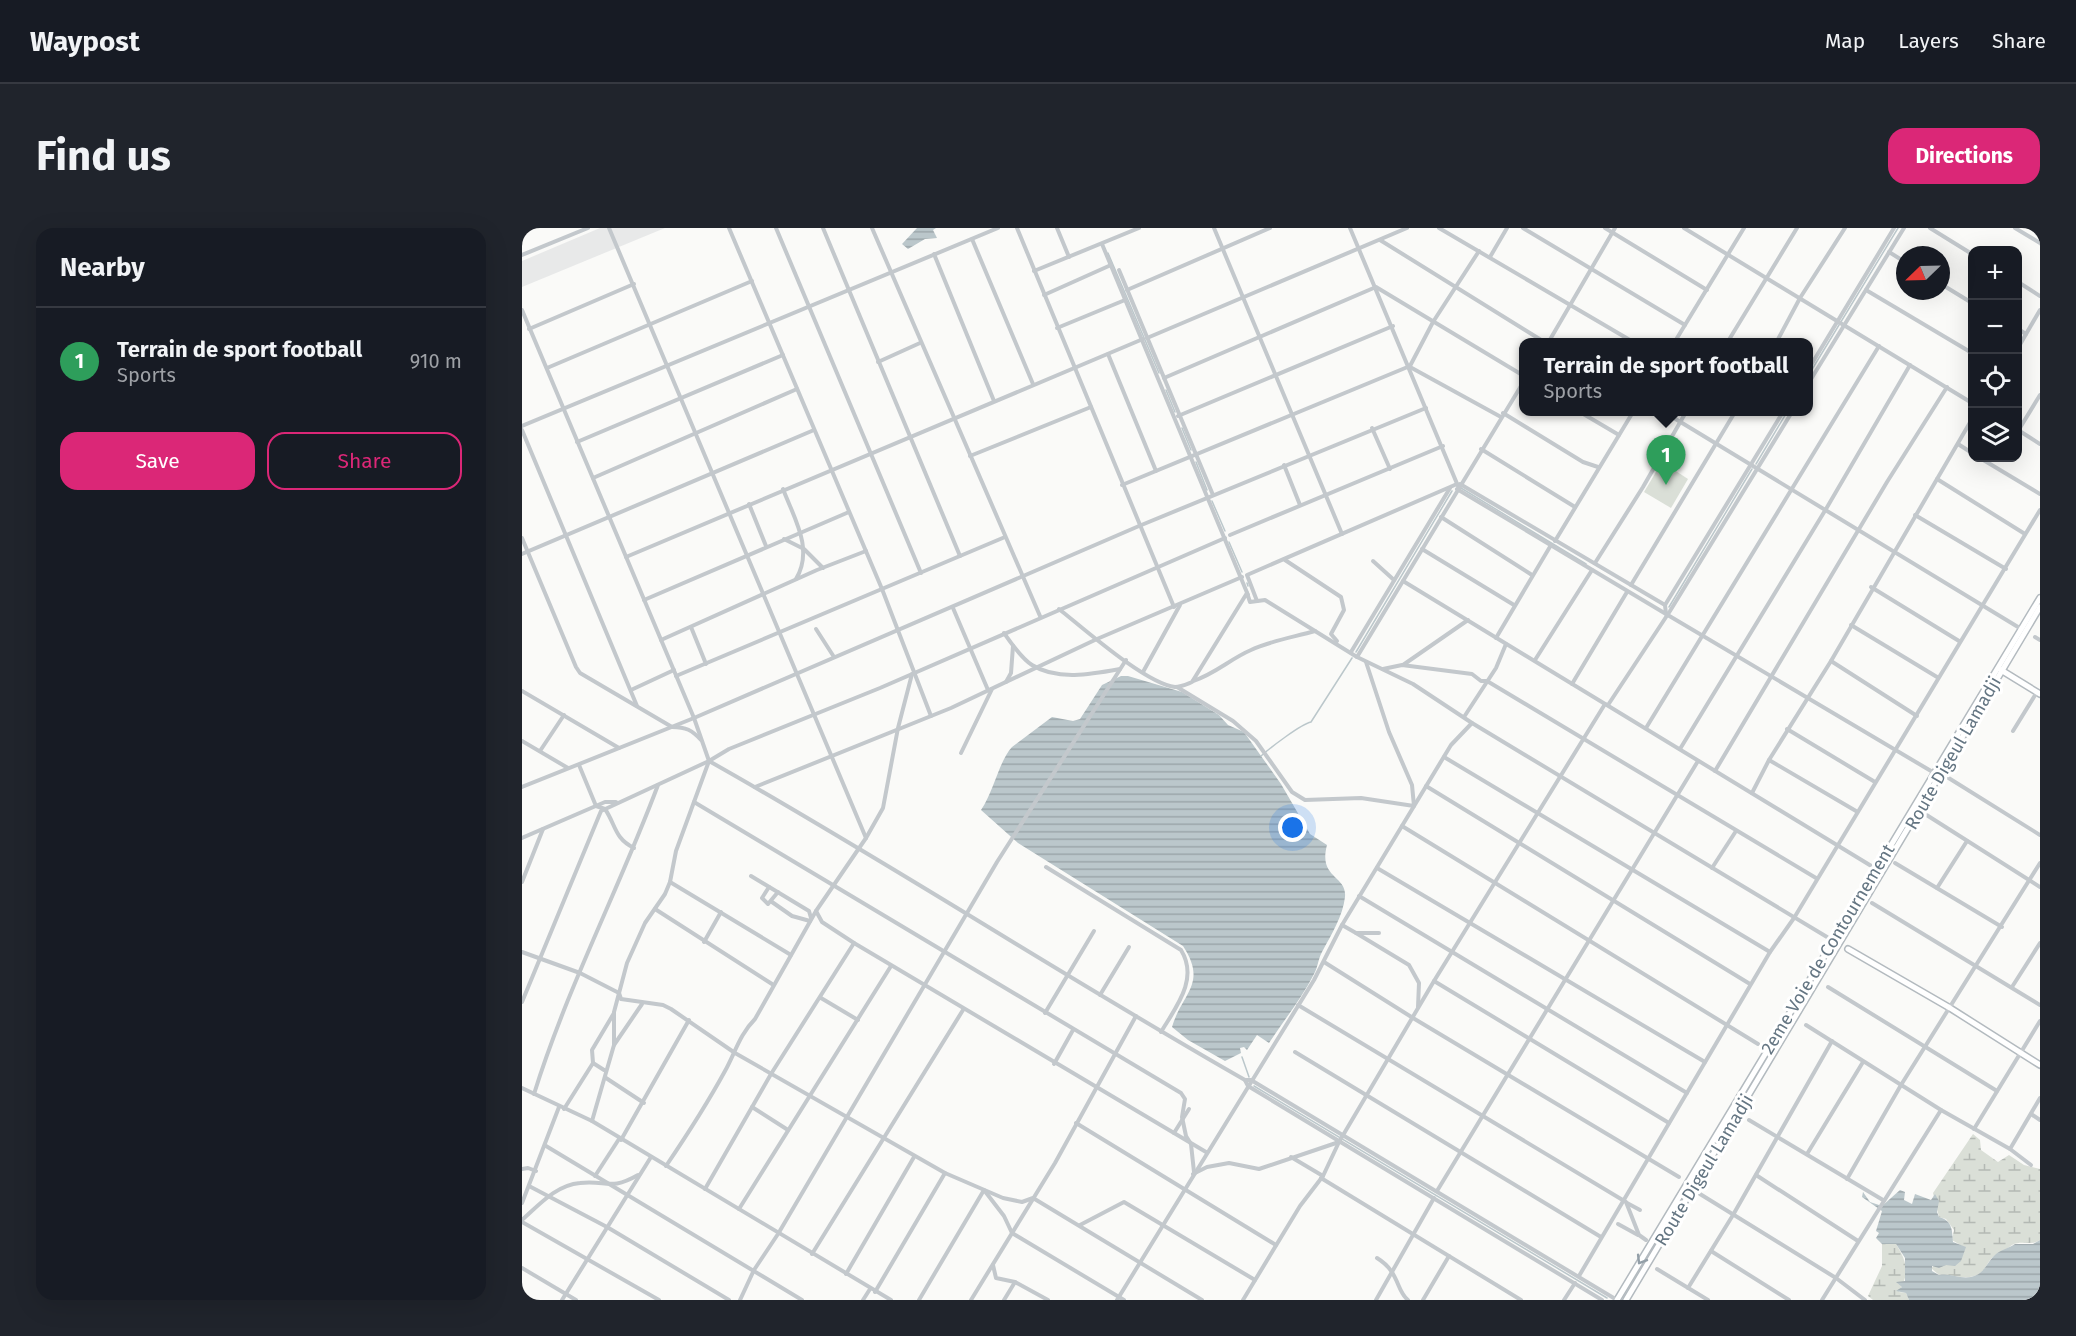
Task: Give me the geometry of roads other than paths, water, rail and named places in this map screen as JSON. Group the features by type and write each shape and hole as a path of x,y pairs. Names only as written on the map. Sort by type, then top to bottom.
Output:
{"main road":[{"name":"2eme Voie de Contournement","path":"1617,1300 2000,669 2040,598"},
{"name":"Route Digeul Lamadji","path":"1626,1300 2000,669 2040,607"},
{"path":"2000,669 2038,693"},
{"path":"1848,949 1950,1008 2040,1065"}],"street":[{"path":"522,255 588,228"},
{"path":"609,228 866,838"},
{"path":"729,228 882,589 931,716"},
{"path":"776,228 921,573"},
{"path":"823,228 960,556"},
{"path":"872,228 1040,616"},
{"path":"638,706 522,428 808,305 998,228"},
{"path":"1017,228 1174,607"},
{"path":"1057,228 1069,258"},
{"path":"1034,272 1139,228"},
{"path":"1214,228 1342,534"},
{"path":"1127,290 1270,228"},
{"path":"1350,228 1394,326 1458,486 1553,543 1627,592 1807,695 1931,771"},
{"path":"626,557 910,435 1407,228"},
{"path":"1439,228 1628,338"},
{"path":"1490,257 1507,228"},
{"path":"1522,228 1685,325"},
{"path":"1605,228 1613,230 1707,290"},
{"path":"1684,228 1968,400"},
{"path":"1677,338 1744,228"},
{"path":"1729,338 1797,228"},
{"path":"1778,338 1800,298 1845,228"},
{"path":"1813,376 1894,228"},
{"path":"1813,364 1866,290 1904,228"},
{"path":"1929,228 1968,252"},
{"path":"2016,228 2040,243"},
{"path":"1549,338 1613,230"},
{"path":"972,239 1033,384"},
{"path":"1380,240 1540,338"},
{"path":"1102,244 1125,300 1164,378 1177,416"},
{"path":"1122,485 1410,366 1433,322 1479,251"},
{"path":"1888,252 1896,257"},
{"path":"934,254 994,401"},
{"path":"1044,295 1111,265"},
{"path":"1119,270 1145,339 1227,536 1250,602"},
{"path":"547,368 651,326 752,281"},
{"path":"530,329 634,284"},
{"path":"2022,285 2040,296"},
{"path":"1376,287 1519,373"},
{"path":"1164,378 1259,335 1376,287"},
{"path":"1866,290 1968,351"},
{"path":"1950,290 1968,301"},
{"path":"1057,328 1125,300"},
{"path":"522,310 694,718 709,761 676,851 670,882 638,936 614,1012 614,1045"},
{"path":"2022,341 2040,310"},
{"path":"1177,416 1394,326"},
{"path":"2022,332 2026,334"},
{"path":"878,362 920,343"},
{"path":"1646,728 1878,346"},
{"path":"1108,354 1156,471"},
{"path":"577,442 783,355"},
{"path":"1680,749 1826,509 1910,365"},
{"path":"1410,366 1583,462 1598,467"},
{"path":"1715,771 1858,529 1947,387"},
{"path":"593,478 797,389"},
{"path":"1357,657 1458,486 1519,389"},
{"path":"2022,425 2040,396"},
{"path":"970,456 1090,407"},
{"path":"522,788 694,718 1210,496 1372,428 1426,408"},
{"path":"1588,416 1618,435"},
{"path":"1496,638 1630,416"},
{"path":"1671,416 2018,627"},
{"path":"1595,563 1643,487 1683,416"},
{"path":"1631,585 1732,416"},
{"path":"1243,1300 1276,1245 1322,1177 1434,981 1496,885 1582,740 1666,614 1754,467 1780,416"},
{"path":"1666,614 1665,605 1789,416"},
{"path":"1752,793 1807,695 1831,661 1871,587 1968,426"},
{"path":"1372,428 1390,469"},
{"path":"522,554 814,430"},
{"path":"2022,433 2040,444"},
{"path":"1958,444 1968,450"},
{"path":"522,1002 597,821 605,809 709,761 729,748 913,673 1040,616 1443,446"},
{"path":"1481,449 1575,507"},
{"path":"1986,462 2040,495"},
{"path":"1284,465 1300,506"},
{"path":"1937,479 2025,534"},
{"path":"1257,601 1247,575 1458,486"},
{"path":"1351,652 1451,487"},
{"path":"783,489 800,531 804,549 801,570 795,580"},
{"path":"748,504 766,546"},
{"path":"1579,1276 1750,984 1794,918 1856,811 1917,716 1937,677 2006,569 2040,510"},
{"path":"644,600 783,538 849,512"},
{"path":"1915,515 2006,569"},
{"path":"1441,518 1532,575"},
{"path":"676,676 1005,537"},
{"path":"522,538 576,667 587,677 672,727 692,730 702,741"},
{"path":"783,538 804,549 823,568"},
{"path":"1553,543 1595,563 1665,605"},
{"path":"1422,549 1514,606"},
{"path":"661,640 866,551"},
{"path":"1285,559 1341,597 1344,610 1330,634 1340,644"},
{"path":"1373,561 1394,580"},
{"path":"1535,660 1592,570"},
{"path":"755,788 931,716 1097,639 1242,577"},
{"path":"1403,581 1873,867"},
{"path":"1871,587 1959,641"},
{"path":"1572,684 1627,592"},
{"path":"1192,682 1247,593 1250,602"},
{"path":"1250,602 1265,600 1340,644 1357,657 1413,684 1472,723 1827,937"},
{"path":"1143,672 1181,603"},
{"path":"953,608 990,690"},
{"path":"1059,609 1143,672 1162,684 1177,687 1233,721 1256,741 1292,792 1305,800 1361,798 1414,806"},
{"path":"1402,665 1468,620"},
{"path":"1851,625 1937,677"},
{"path":"691,627 706,664"},
{"path":"816,629 834,657"},
{"path":"1177,687 1209,676 1230,660 1254,648 1315,630"},
{"path":"1004,633 1013,646 1032,665 1038,667 1067,675 1121,669"},
{"path":"1464,717 1487,681 1506,644"},
{"path":"1005,682 1011,673 1013,646"},
{"path":"740,1300 754,1270 778,1234 926,987 997,862 1126,660"},
{"path":"1365,661 1389,732 1411,782 1414,806"},
{"path":"1831,661 1917,716"},
{"path":"1382,669 1402,665 1472,674 1481,681 1487,681 1582,740 1816,878"},
{"path":"631,690 674,670"},
{"path":"666,1167 702,1112 735,1053 744,1030 754,1019 772,984 816,911 866,838 883,808 898,729 913,673"},
{"path":"961,753 990,690"},
{"path":"522,691 619,748"},
{"path":"2013,731 2038,693"},
{"path":"540,751 564,715"},
{"path":"1118,1298 1324,962 1342,925 1426,786 1454,741 1472,723"},
{"path":"1787,729 1875,782"},
{"path":"522,741 568,769"},
{"path":"1444,757 1770,952"},
{"path":"1769,760 1856,811"},
{"path":"709,761 859,847 1161,1032 1245,1080 1251,1080 1434,1198 1602,1300"},
{"path":"1437,1191 1698,761"},
{"path":"579,765 596,806 605,809 616,835 634,848"},
{"path":"1947,777 2040,835"},
{"path":"534,1094 553,1033 634,848 659,784"},
{"path":"1426,786 1750,984"},
{"path":"522,838 605,802 617,802"},
{"path":"694,802 1181,1093 1185,1099 1183,1119 1186,1136 1191,1144 1193,1173"},
{"path":"1925,814 2040,886"},
{"path":"1402,826 1758,1044"},
{"path":"522,882 543,829"},
{"path":"1712,868 1736,831"},
{"path":"1937,888 1967,841"},
{"path":"1895,863 2002,927"},
{"path":"1847,1179 1901,1085 2040,863"},
{"path":"1046,867 1181,951 1188,962 1188,981 1179,1003 1161,1032"},
{"path":"1377,868 1705,1062"},
{"path":"752,876 809,911 811,920"},
{"path":"670,882 791,955"},
{"path":"769,887 762,898 768,904 772,902 792,916 811,920"},
{"path":"772,902 778,892"},
{"path":"1359,896 1687,1093"},
{"path":"1872,903 2040,1005"},
{"path":"656,909 772,984"},
{"path":"816,911 822,922 854,943 963,1010 1206,1152"},
{"path":"704,942 721,912"},
{"path":"1342,925 1409,965 1419,983 1418,1011"},
{"path":"1045,1013 1094,931"},
{"path":"1356,933 1379,933"},
{"path":"705,1189 771,1074 854,943"},
{"path":"2012,987 2040,943"},
{"path":"1100,995 1130,948"},
{"path":"522,952 580,973 619,993 621,999 642,1004 663,1005 689,1020 735,1053 914,1157 984,1190 1022,1202 1033,1198 1202,1300"},
{"path":"1324,962 1413,1018 1680,1177"},
{"path":"739,1209 891,965"},
{"path":"1434,981 1669,1123"},
{"path":"1828,987 1997,1091"},
{"path":"821,998 858,1020"},
{"path":"592,1121 606,1078 604,1070 614,1045 642,1004"},
{"path":"1298,1005 1640,1210"},
{"path":"812,1254 963,1010"},
{"path":"522,1203 562,1108 593,1063 592,1050 614,1012"},
{"path":"973,1300 982,1281 1097,1089 1136,1017"},
{"path":"595,1176 644,1103 689,1020"},
{"path":"1974,1129 2040,1021"},
{"path":"1806,1025 1941,1110 2010,1149 2031,1165"},
{"path":"1054,1064 1073,1030"},
{"path":"1688,1288 1756,1176 1832,1041"},
{"path":"1295,1052 1601,1237"},
{"path":"1807,1154 1863,1062"},
{"path":"593,1063 604,1070"},
{"path":"606,1078 644,1103"},
{"path":"1245,1080 1248,1086 1437,1191 1617,1300"},
{"path":"522,1088 592,1121 620,1140 891,1300"},
{"path":"2010,1149 2040,1098"},
{"path":"752,1107 788,1130"},
{"path":"1174,1133 1189,1109"},
{"path":"1822,1300 1941,1110"},
{"path":"2031,1114 2040,1120"},
{"path":"1749,1120 1883,1200"},
{"path":"1076,1123 1276,1245"},
{"path":"1193,1173 1207,1167 1229,1163 1259,1169 1342,1139"},
{"path":"546,1146 802,1300"},
{"path":"1291,1156 1521,1300"},
{"path":"562,1300 651,1157"},
{"path":"846,1274 914,1157"},
{"path":"522,1169 528,1167 536,1171"},
{"path":"641,1173 624,1183 612,1186 580,1183 559,1189 522,1221 659,1300"},
{"path":"875,1292 945,1173"},
{"path":"1756,1176 1858,1241"},
{"path":"529,1186 607,1227 729,1300"},
{"path":"984,1190 1004,1216 1012,1233 1124,1300"},
{"path":"919,1300 984,1190"},
{"path":"1700,1194 1836,1278 1865,1300"},
{"path":"1376,1300 1434,1198"},
{"path":"1625,1201 1639,1235"},
{"path":"1080,1225 1125,1202 1255,1280"},
{"path":"1618,1224 1646,1240"},
{"path":"1711,1251 1789,1300"},
{"path":"1423,1300 1449,1256"},
{"path":"1377,1258 1393,1272 1403,1296 1408,1300"},
{"path":"993,1263 996,1278"},
{"path":"522,1268 576,1300"},
{"path":"1657,1269 1708,1300"},
{"path":"982,1281 989,1277 1015,1282 1047,1300"},
{"path":"1005,1300 1015,1282"},
{"path":"1564,1300 1575,1283"},
{"path":"863,1300 870,1289"}],"waterway":[{"path":"1813,368 1898,228"},
{"path":"1108,253 1159,373"},
{"path":"1166,390 1175,412"},
{"path":"1756,464 1785,416"},
{"path":"1182,428 1191,450"},
{"path":"1196,462 1207,490"},
{"path":"1669,607 1752,469"},
{"path":"1461,488 1586,564"},
{"path":"1356,652 1452,491"},
{"path":"1212,501 1225,531"},
{"path":"1229,542 1242,572"},
{"path":"1261,756 1278,742 1311,722 1352,658"},
{"path":"1242,1057 1249,1077"},
{"path":"1254,1086 1607,1298"}],"place":[{"name":"Terrain de sport football","path":"1666,485"}]}
